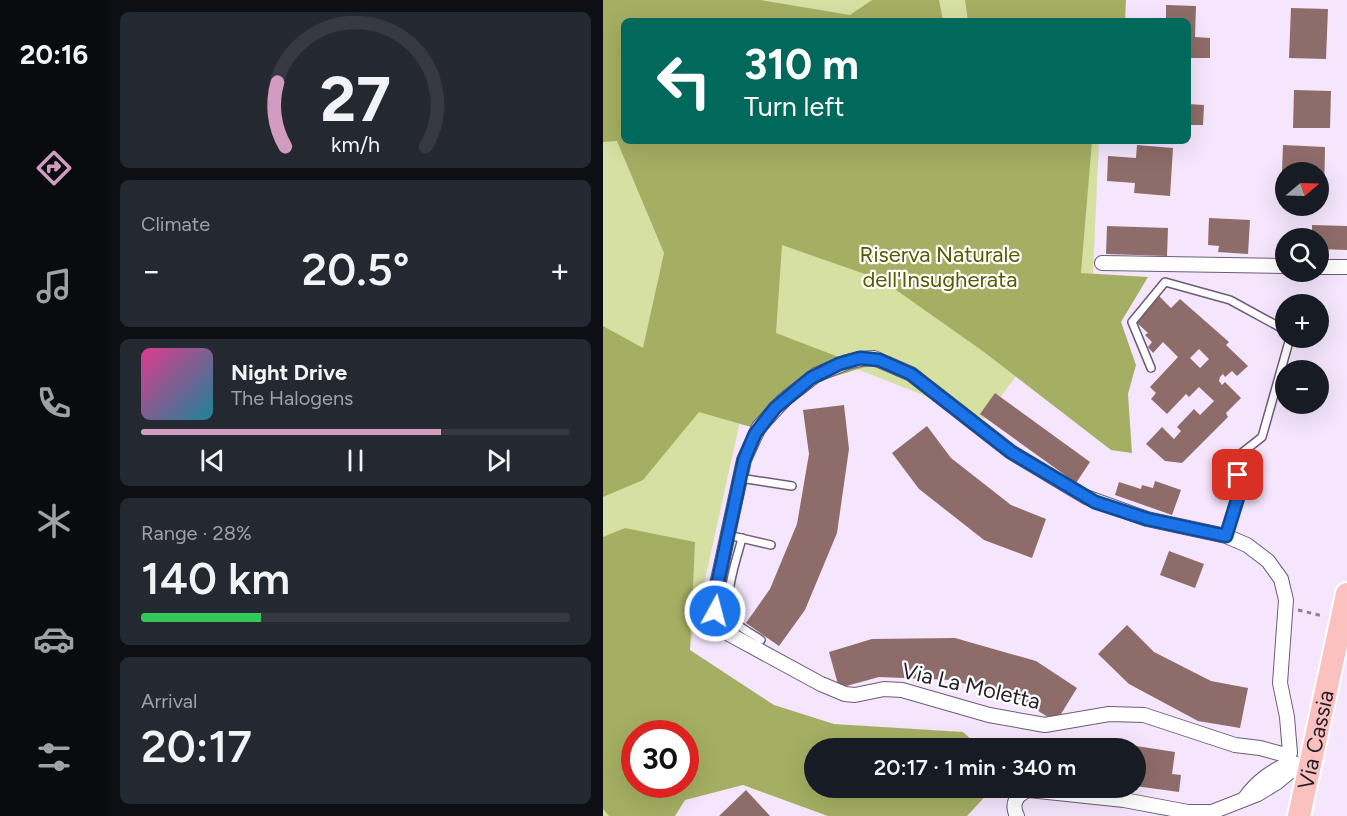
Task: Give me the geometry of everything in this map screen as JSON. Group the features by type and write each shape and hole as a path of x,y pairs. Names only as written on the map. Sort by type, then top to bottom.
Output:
{"main road":[{"name":"Via Cassia","path":"1299,816 1297,759 1347,594"}],"street":[{"path":"1102,263 1275,266"},
{"path":"1329,267 1347,267"},
{"name":"Via La Moletta","path":"860,358 874,358 911,374 1011,452 1086,497 1147,519 1226,536 1253,548 1273,567 1283,586 1286,607 1280,683 1297,759 1260,748 1235,745 1167,721 1135,714 1109,714 1045,725 989,715 902,690 884,689 855,695 841,693 736,638 722,627 717,618 713,603 740,478 746,455 764,420 785,399 821,372 860,358"},
{"path":"1017,816 1014,808 1015,800 1020,794 1029,790 1124,800 1195,812 1212,812 1245,798 1254,786 1270,773 1297,759"}],"lane":[{"path":"1151,368 1132,321 1165,282 1230,300 1275,325"},
{"path":"1226,536 1239,494 1237,456 1262,437 1287,348"},
{"path":"740,478 792,486"},
{"path":"728,535 771,544"},
{"path":"742,538 728,598 736,623 761,639"}],"path":[{"path":"1286,607 1323,616"}],"green space":[{"name":"Riserva Naturale dell'Insugherata","path":"603,0 1105,0 1105,18 621,18 621,144 1099,144 1093,273 984,419 760,331 674,720 621,720 621,798 642,798 652,816 603,816"},
{"path":"603,0 761,0 850,15 872,0 939,0 942,18 621,18 621,144 1092,144 1081,273 1148,277 1121,322 1136,365 1128,394 1132,453 1111,450 984,352 882,280 782,245 776,333 865,367 810,384 765,431 699,412 643,480 603,497 603,326 643,348 664,253 617,141 603,142"},
{"path":"965,0 1126,0 1125,18 968,18"},
{"path":"625,528 695,542 690,650 774,705 834,724 963,732 970,738 804,738 804,798 984,798 967,816 828,816 743,785 699,796 699,720 621,720 621,798 693,798 685,800 675,816 609,816 603,809 603,537"}],"building":[{"path":"1166,5 1196,6 1195,37 1210,38 1210,58 1191,58 1191,18 1166,18"},
{"path":"1291,8 1328,9 1326,59 1289,58"},
{"path":"1294,90 1331,91 1330,128 1293,128"},
{"path":"1191,104 1204,105 1203,125 1191,125"},
{"path":"1137,145 1173,148 1170,196 1134,193 1135,183 1107,181 1108,156 1136,158"},
{"path":"1283,145 1325,147 1325,162 1282,162"},
{"path":"1209,218 1250,220 1248,254 1218,252 1219,246 1208,245"},
{"path":"1312,225 1347,226 1347,250 1329,249 1329,228 1312,228"},
{"path":"1107,226 1168,228 1167,256 1106,254"},
{"path":"1159,296 1171,308 1180,299 1229,342 1226,345 1248,366 1237,376 1232,371 1225,377 1223,374 1220,377 1219,381 1222,385 1225,382 1241,398 1226,413 1228,417 1182,463 1165,461 1146,444 1162,427 1174,439 1181,431 1177,427 1194,409 1200,415 1214,401 1199,387 1189,397 1186,394 1167,414 1151,399 1156,393 1150,387 1178,357 1163,342 1153,353 1148,347 1152,342 1145,335 1148,333 1135,321","holes":["1199,349 1209,359 1200,368 1190,358"]},
{"path":"995,393 1090,462 1076,483 980,414"},
{"path":"844,405 849,449 837,533 805,610 779,646 746,623 770,589 797,524 809,454 803,410"},
{"path":"927,426 951,458 1011,505 1046,519 1032,558 984,540 919,489 892,453"},
{"path":"1155,481 1181,490 1172,515 1115,495 1119,482 1141,489 1142,485 1153,488"},
{"path":"1169,551 1204,564 1195,588 1160,575"},
{"path":"1127,625 1154,652 1211,681 1248,688 1240,728 1198,721 1129,684 1098,654"},
{"path":"955,638 1036,661 1077,688 1056,722 1019,699 952,680 879,677 839,688 829,652 872,639"},
{"path":"1146,748 1175,752 1172,774 1181,775 1179,792 1146,788"},
{"path":"746,790 770,816 719,816"}],"route":[{"path":"715,611 713,603 740,478 755,434 775,408 811,378 839,364 860,358 879,360 906,370 1024,461 1095,502 1147,519 1226,536 1239,494 1238,475"}]}
